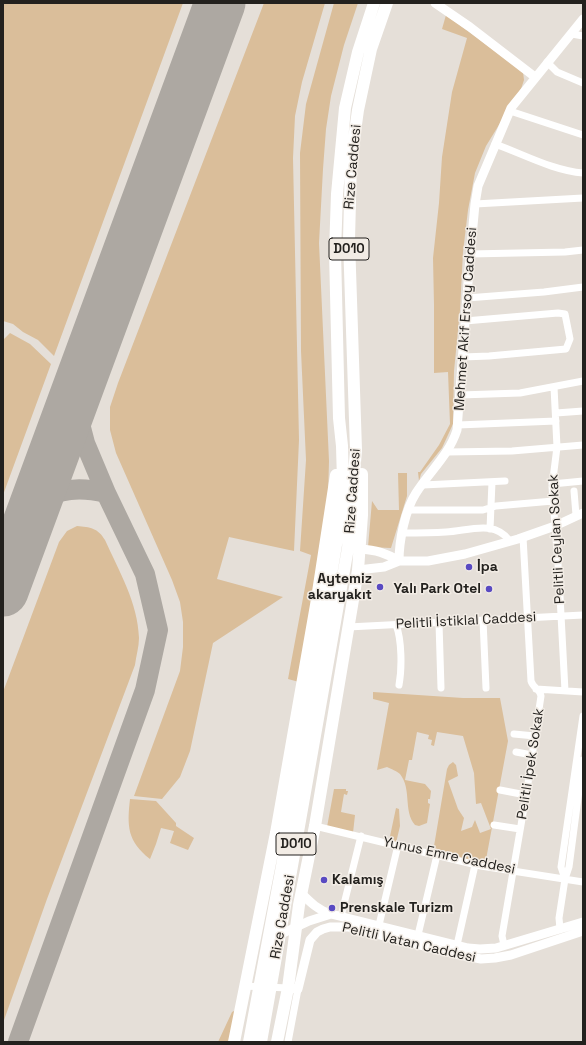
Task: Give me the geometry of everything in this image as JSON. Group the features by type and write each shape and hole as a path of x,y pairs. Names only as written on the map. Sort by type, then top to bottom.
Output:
{"highway":[{"name":"Rize Caddesi","path":"272,982 314,710 341,515 343,481 339,418 335,252 337,194 345,108 358,52 374,3"},
{"name":"Rize Caddesi","path":"249,1042 282,866 348,548 356,450 348,240 351,161 358,110 371,49 386,3"},
{"path":"278,1042 293,988 289,975 301,893 315,826 358,570 362,515 360,433 354,405"},
{"path":"234,1042 244,986 276,833 318,591 336,478 339,418"},
{"path":"278,936 288,940 293,947"},
{"name":"D010","path":"261,1042 272,982"}],"street":[{"path":"435,3 470,27 535,77"},
{"name":"Mehmet Akif Ersoy Caddesi","path":"399,561 399,549 408,510 415,494 447,452 454,440 458,425 470,254 478,186 510,111 535,77 583,19"},
{"path":"572,34 583,36"},
{"path":"548,62 558,72 583,83"},
{"path":"510,111 583,136"},
{"path":"495,144 556,167 572,172 583,173"},
{"path":"475,204 583,198"},
{"path":"470,254 565,252 583,250"},
{"path":"467,298 544,292 583,287"},
{"path":"463,357 566,349 570,339 565,314 558,313 465,321"},
{"path":"460,395 520,393 583,381"},
{"name":"Pelitli Ceylan Sokak","path":"554,387 557,447 552,484 565,691"},
{"path":"458,425 556,417 583,411"},
{"path":"447,452 512,451 583,445"},
{"path":"423,485 505,481"},
{"path":"552,484 583,481"},
{"path":"490,529 492,482"},
{"path":"358,570 384,567 399,561 428,561 447,558 510,541 555,526 580,514 574,491"},
{"path":"408,510 482,510 496,506 553,501"},
{"path":"402,533 447,532 480,527 500,532 510,541"},
{"name":"Pelitli İpek Sokak","path":"504,945 502,936 541,696 540,691 536,689 531,681 523,537"},
{"path":"360,549 376,550 389,554 399,561"},
{"name":"Pelitli İstiklal Caddesi","path":"348,627 583,615"},
{"path":"483,620 486,688"},
{"path":"439,623 441,688"},
{"path":"396,624 399,639 399,685"},
{"path":"536,689 583,692"},
{"path":"565,878 561,867 583,716"},
{"path":"514,734 535,736"},
{"path":"516,752 532,755"},
{"path":"560,929 559,918 565,878 569,867 583,760"},
{"path":"500,790 526,795"},
{"path":"494,825 520,829"},
{"name":"Yunus Emre Caddesi","path":"315,826 475,865 583,882"},
{"path":"341,916 361,836"},
{"path":"379,925 398,845"},
{"path":"418,935 437,855"},
{"path":"457,945 475,865"},
{"name":"Pelitli Vatan Caddesi","path":"301,893 312,905 321,911 480,950 504,945 583,922"},
{"path":"252,949 296,927 319,917 331,914"},
{"name":"Pelitli Vatan Caddesi","path":"293,988 310,940 317,932 330,927 348,927 454,954 481,959 511,955 583,931"},
{"name":"Rize Caddesi","path":"272,982 281,984 289,975"},
{"path":"244,986 272,982 293,988 288,1042"}],"shaded area":[{"path":"3,3 183,3 54,356 38,340 23,332 13,324 3,321"},
{"path":"264,3 325,3 302,82 295,116 293,158 299,440 294,551 229,537 217,579 283,597 213,643 190,751 180,777 162,799 134,796 180,671 183,647 183,622 180,602 172,580 116,453 110,430 110,407"},
{"path":"334,3 358,3 344,45 331,96 326,129 319,243 329,461 328,497 299,682 288,679 311,555 300,551 306,460 301,351 300,153 306,104"},
{"path":"446,15 523,72 524,80 521,89 486,146 475,173 468,210 463,252 460,310 454,371 453,424 442,448 421,474 419,481 418,472 420,472 439,445 450,424 448,372 434,373 433,258 442,157 452,92 467,38 442,29"},
{"path":"10,333 30,344 51,364 3,495 3,340"},
{"path":"398,473 407,473 407,496 391,548 368,547 372,501 378,510 399,510"},
{"path":"77,526 93,529 100,533 105,540 122,575 135,612 138,625 139,645 135,665 47,899 3,1023 3,692 59,542 67,531"},
{"path":"373,692 463,698 500,698 508,741 485,865 433,852 447,769 453,762 456,765 458,776 448,781 458,809 464,818 461,831 472,827 475,820 480,833 491,829 481,803 476,804 474,773 463,736 437,732 434,746 431,745 432,740 428,739 429,735 417,732 412,760 409,760 405,780 425,784 431,791 430,799 428,799 428,803 430,804 427,823 419,826 415,825 409,813 406,786 400,774 387,767 377,770 389,703 373,699"},
{"path":"334,789 346,789 346,791 348,791 347,795 344,794 341,812 355,815 353,833 327,827"},
{"path":"130,799 156,801 176,823 176,826 194,838 188,850 170,843 174,831 161,828 150,859 142,852 137,846 130,832"},
{"path":"396,808 399,809 400,826 396,843 389,841"},
{"path":"236,1010 230,1042 218,1042 232,1012"}],"taxiway":[{"path":"18,1042 145,690 158,630 145,574 106,493 85,443 78,416 77,392"},
{"path":"34,508 53,494 68,490 83,489 106,493"}],"runway":[{"path":"3,591 220,3"}],"place":[{"name":"İpa","path":"469,567"},
{"name":"Aytemiz akaryakıt","path":"380,587"},
{"name":"Yalı Park Otel","path":"489,589"},
{"name":"Kalamış","path":"324,880"},
{"name":"Prenskale Turizm","path":"332,908"}]}
